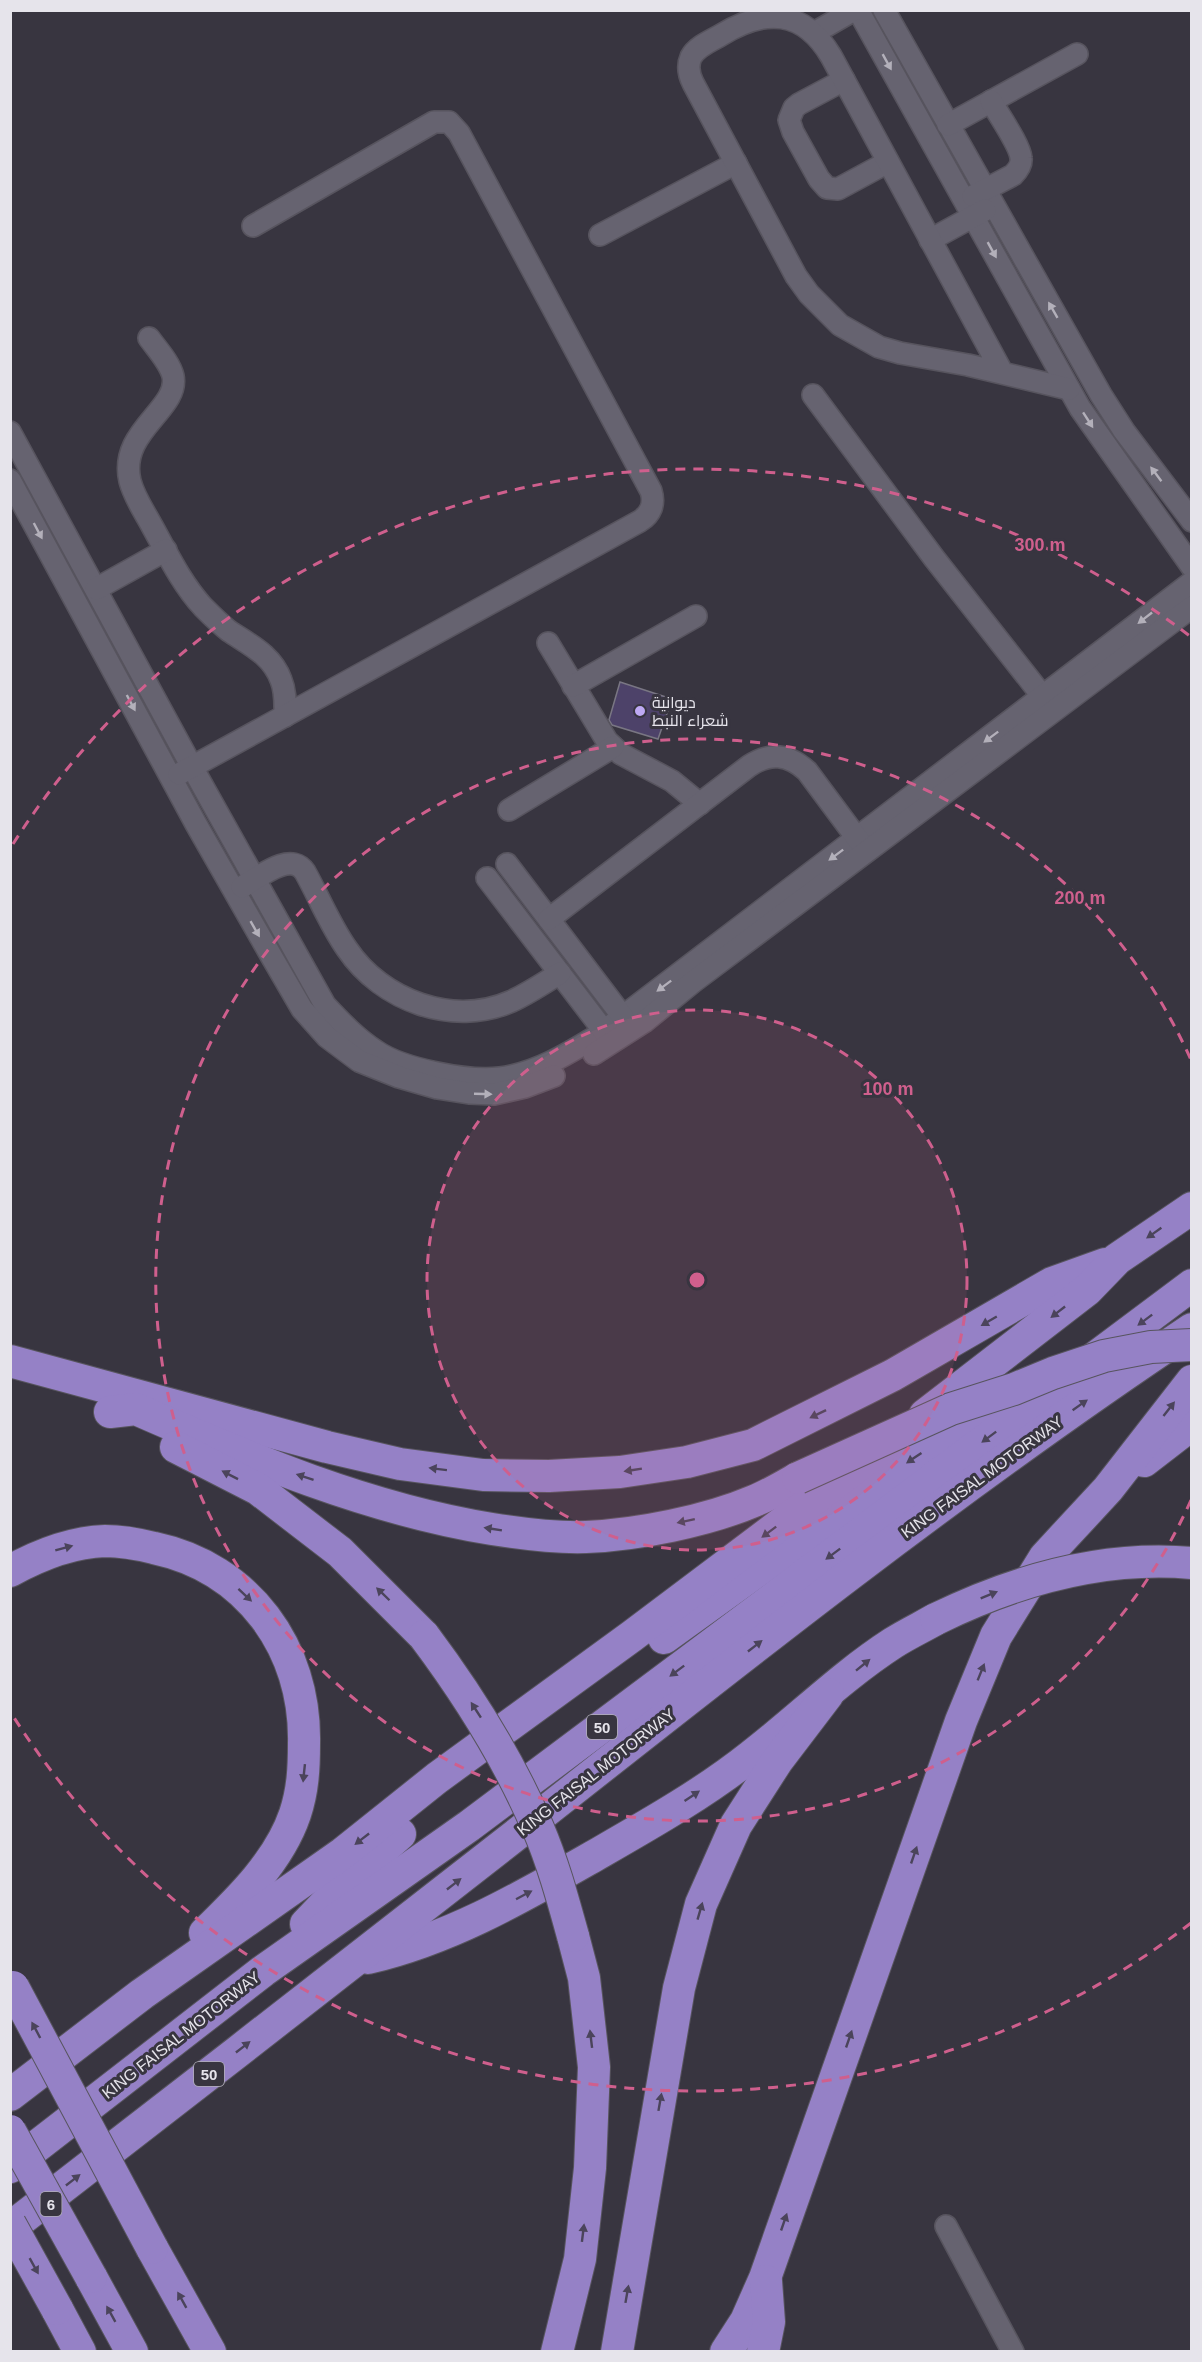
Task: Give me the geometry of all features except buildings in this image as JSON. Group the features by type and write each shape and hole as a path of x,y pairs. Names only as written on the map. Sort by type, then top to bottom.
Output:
{"highway":[{"path":"10,2095 142,1994 306,1881 437,1778 623,1643 978,1375 1087,1290 1117,1259 1191,1208"},
{"path":"10,1361 327,1447 400,1464 483,1475 549,1476 620,1472 687,1462 753,1445 893,1375 1052,1283 1117,1259"},
{"name":"KING FAISAL MOTORWAY","path":"10,2167 263,1971 479,1819 1191,1285"},
{"name":"KING FAISAL MOTORWAY","path":"10,2228 801,1610 1046,1429 1191,1329"},
{"path":"110,1412 136,1409 284,1470 410,1512 528,1535 585,1537 637,1532 715,1515 755,1501 798,1478 951,1409 1104,1356 1151,1347 1191,1345"},
{"path":"10,1376 110,1412 258,1489 340,1552 423,1636 464,1690 488,1728 539,1829 558,1882 584,1978 594,2067 591,2145 580,2259 557,2352"},
{"path":"726,2352 746,2320 765,2278 961,1721 996,1636 1046,1557 1108,1489 1191,1381"},
{"path":"263,1971 348,1880 419,1817 769,1562 1014,1389"},
{"path":"1108,1489 1191,1424"},
{"path":"10,1571 36,1557 60,1549 105,1541 147,1546 188,1557 212,1569 235,1585 256,1605 270,1623 293,1670 304,1716 305,1766 299,1800 287,1832 249,1888 142,1994"},
{"path":"353,1961 399,1950 455,1929 555,1878 640,1829 749,1758 893,1643 936,1618 1005,1588 1068,1571 1152,1561 1191,1563"},
{"path":"617,2352 679,1988 701,1904 736,1826 777,1761 828,1694"},
{"path":"12,1985 210,2352"},
{"name":"6","path":"10,2131 132,2352"},
{"path":"10,2223 80,2352"},
{"path":"763,2352 769,2322 765,2278"}],"street":[{"path":"814,33 854,10"},
{"path":"858,10 1091,426 1191,567"},
{"path":"884,10 1112,413 1191,521"},
{"path":"1002,372 844,80 824,44 814,33 796,15 760,17 746,21 702,46 692,56 688,70 690,77 796,276 809,294 840,325 879,347 1002,372 1069,389"},
{"path":"948,125 1077,54"},
{"path":"844,80 794,108 789,120 793,132 826,188 838,189 888,162"},
{"path":"930,240 969,209 989,198 1017,171 1022,161 1021,155 991,101"},
{"path":"172,778 640,521 650,512 653,498 459,133 449,122 434,122 253,226"},
{"path":"600,235 735,162"},
{"path":"149,338 169,367 174,378 174,385 170,396 138,435 132,446 128,469 134,492 183,581 200,604 229,631 266,656 275,667 285,691 285,716"},
{"path":"813,395 934,558 1048,704"},
{"path":"10,432 254,880 325,1005 349,1031 378,1053 425,1070 452,1076 500,1078 560,1059 604,1031 862,845 1048,704 1191,607"},
{"path":"10,480 234,891 302,1009 327,1037 359,1061 399,1077 437,1088 468,1093 494,1094 525,1087 560,1074 599,1052 644,1022 862,845"},
{"path":"96,589 166,550"},
{"path":"1048,704 1191,582"},
{"path":"573,686 696,616"},
{"path":"548,643 601,733 613,747 672,782 700,804"},
{"path":"508,810 613,747"},
{"path":"549,919 760,759 772,756 786,757 797,762 807,771 862,845"},
{"path":"234,891 287,863 298,864 305,872 346,948 360,966 377,982 397,995 442,1010 465,1011 511,1002 560,973"},
{"path":"507,864 623,1017"},
{"path":"487,878 604,1031"},
{"path":"517,917 536,902"},
{"path":"946,2226 1012,2352"}],"place":[{"name":"ديوانية شعراء النبط","path":"640,711"}]}
